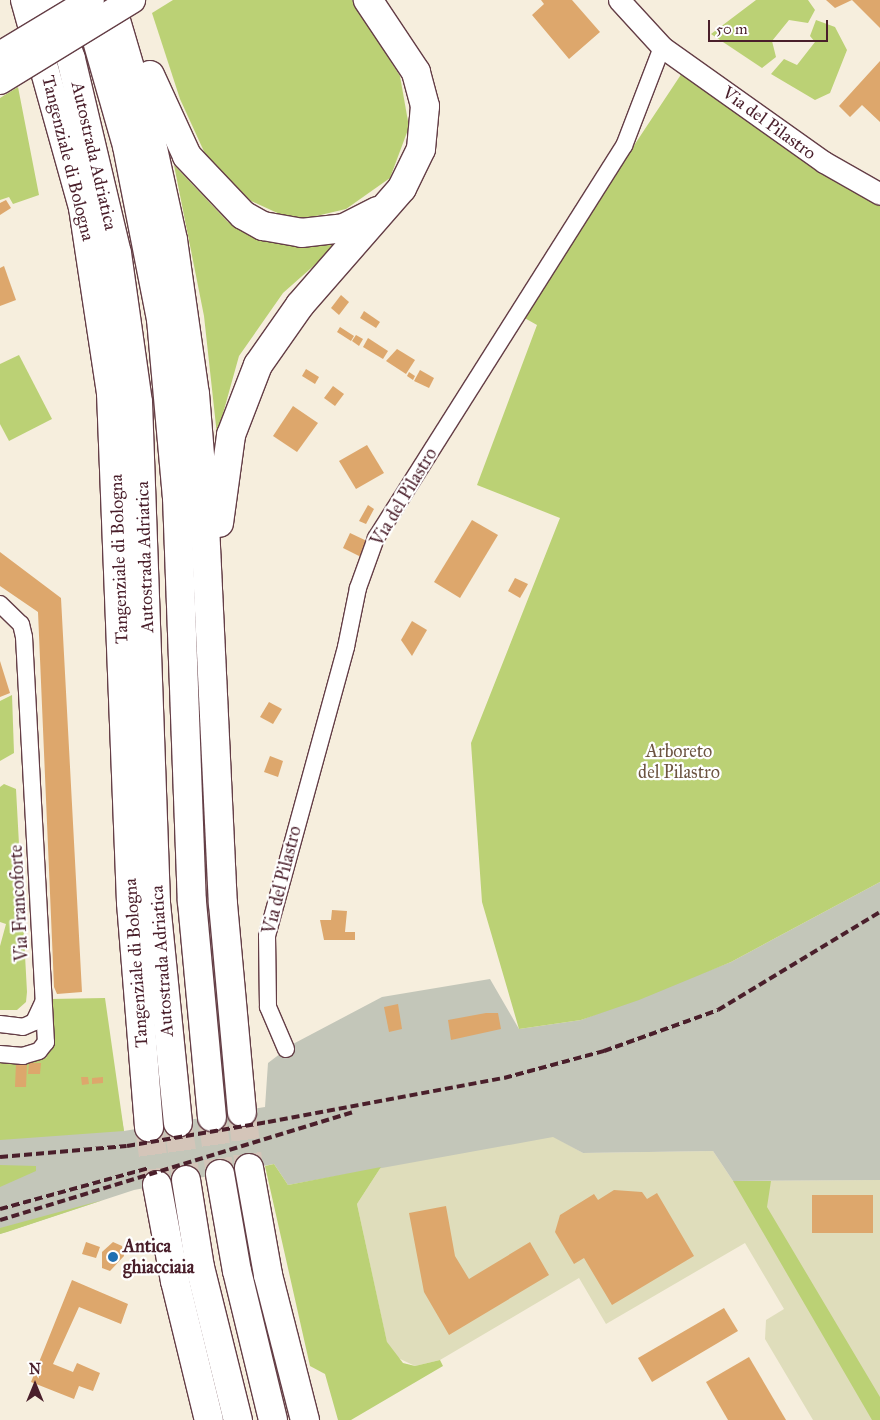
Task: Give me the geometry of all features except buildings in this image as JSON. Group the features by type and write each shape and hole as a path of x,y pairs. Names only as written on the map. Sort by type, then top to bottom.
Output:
{"highway":[{"path":"15,0 53,91"},
{"name":"Tangenziale di Bologna","path":"25,0 53,91 83,208 111,393 130,902 149,1127"},
{"name":"Autostrada Adriatica","path":"51,0 71,58 115,244 138,402 156,903 178,1123"},
{"name":"Autostrada Adriatica","path":"86,0 127,146 162,328 177,497 192,902 212,1117"},
{"path":"110,0 152,139 184,308 204,504 223,914 242,1112"},
{"path":"120,0 187,156 243,215 283,232 323,233 364,220 388,205"},
{"path":"211,660 220,497 231,435 246,393 285,324 402,188 421,149 425,106 408,56 368,0"},
{"path":"249,1168 280,1326 305,1420"},
{"path":"220,1174 237,1272 273,1420"},
{"path":"186,1180 200,1267 238,1420"},
{"path":"189,1420 166,1277 158,1191 209,1420"},
{"path":"280,1326 313,1420"}],"main road":[{"path":"0,55 91,0"},
{"path":"0,81 132,0"}],"street":[{"name":"Via del Pilastro","path":"619,0 662,47 824,162 880,194"},
{"name":"Via del Pilastro","path":"286,1049 268,1007 267,936 346,647 358,588 373,546 534,280 624,146 662,47"},
{"name":"Via Francoforte","path":"0,604 21,624 24,638 46,1042 39,1051 0,1054"},
{"path":"0,1024 24,1027 34,1022 43,1000"}],"shaded area":[{"path":"880,882 880,1180 733,1181 713,1151 583,1153 553,1137 288,1185 274,1164 134,1190 0,1234 0,1109 119,1103 124,1131 265,1107 268,1063 293,1044 382,997 490,979 519,1029 581,1020 731,962"},
{"path":"553,1136 583,1153 713,1151 733,1181 880,1180 880,1420 813,1420 765,1339 766,1320 784,1309 745,1243 606,1324 579,1278 440,1360 415,1366 394,1356 387,1343 357,1204 381,1167"}],"green space":[{"path":"173,0 352,0 400,76 409,127 390,178 346,209 295,221 251,201 207,158 180,99 152,13"},
{"path":"756,0 808,0 815,10 808,23 789,20 772,41 776,57 762,68 711,34"},
{"path":"816,20 835,27 847,50 830,93 815,100 771,74 784,59 797,65 815,42 810,36"},
{"name":"Arboreto del Pilastro","path":"682,73 880,204 880,882 731,962 639,1000 581,1020 519,1029 482,902 471,743 560,518 477,485 537,325 521,316"},
{"path":"18,87 39,195 13,204 9,197 0,200 0,98"},
{"path":"174,165 228,222 264,240 307,244 345,238 283,293 239,356 217,435 204,316"},
{"path":"19,355 52,419 9,441 0,424 0,364"},
{"path":"12,695 14,753 0,761 0,701"},
{"path":"4,784 16,789 27,992 26,1002 17,1010 0,1010 0,946 6,924 0,922 0,787"},
{"path":"105,998 124,1131 0,1140 0,1060 46,1058 52,1043 50,999"},
{"path":"274,1164 288,1185 381,1167 357,1204 387,1342 403,1363 415,1366 440,1360 443,1366 351,1420 338,1420 325,1374 310,1366 265,1166"},
{"path":"0,1165 36,1166 36,1171 0,1187"},
{"path":"733,1181 771,1181 767,1207 880,1397 880,1420 872,1420"},
{"path":"103,1200 7,1232 0,1234 0,1228"}],"tunnel":[{"path":"242,1112 249,1168"},
{"path":"212,1117 220,1174"},
{"path":"178,1123 186,1180"},
{"path":"149,1127 157,1185"}],"railway":[{"path":"0,1157 127,1146 268,1122 504,1078 604,1051 718,1010 880,912"},
{"path":"0,1220 356,1111"},
{"path":"0,1209 149,1168"}],"place":[{"name":"Antica ghiacciaia","path":"113,1257"}]}
